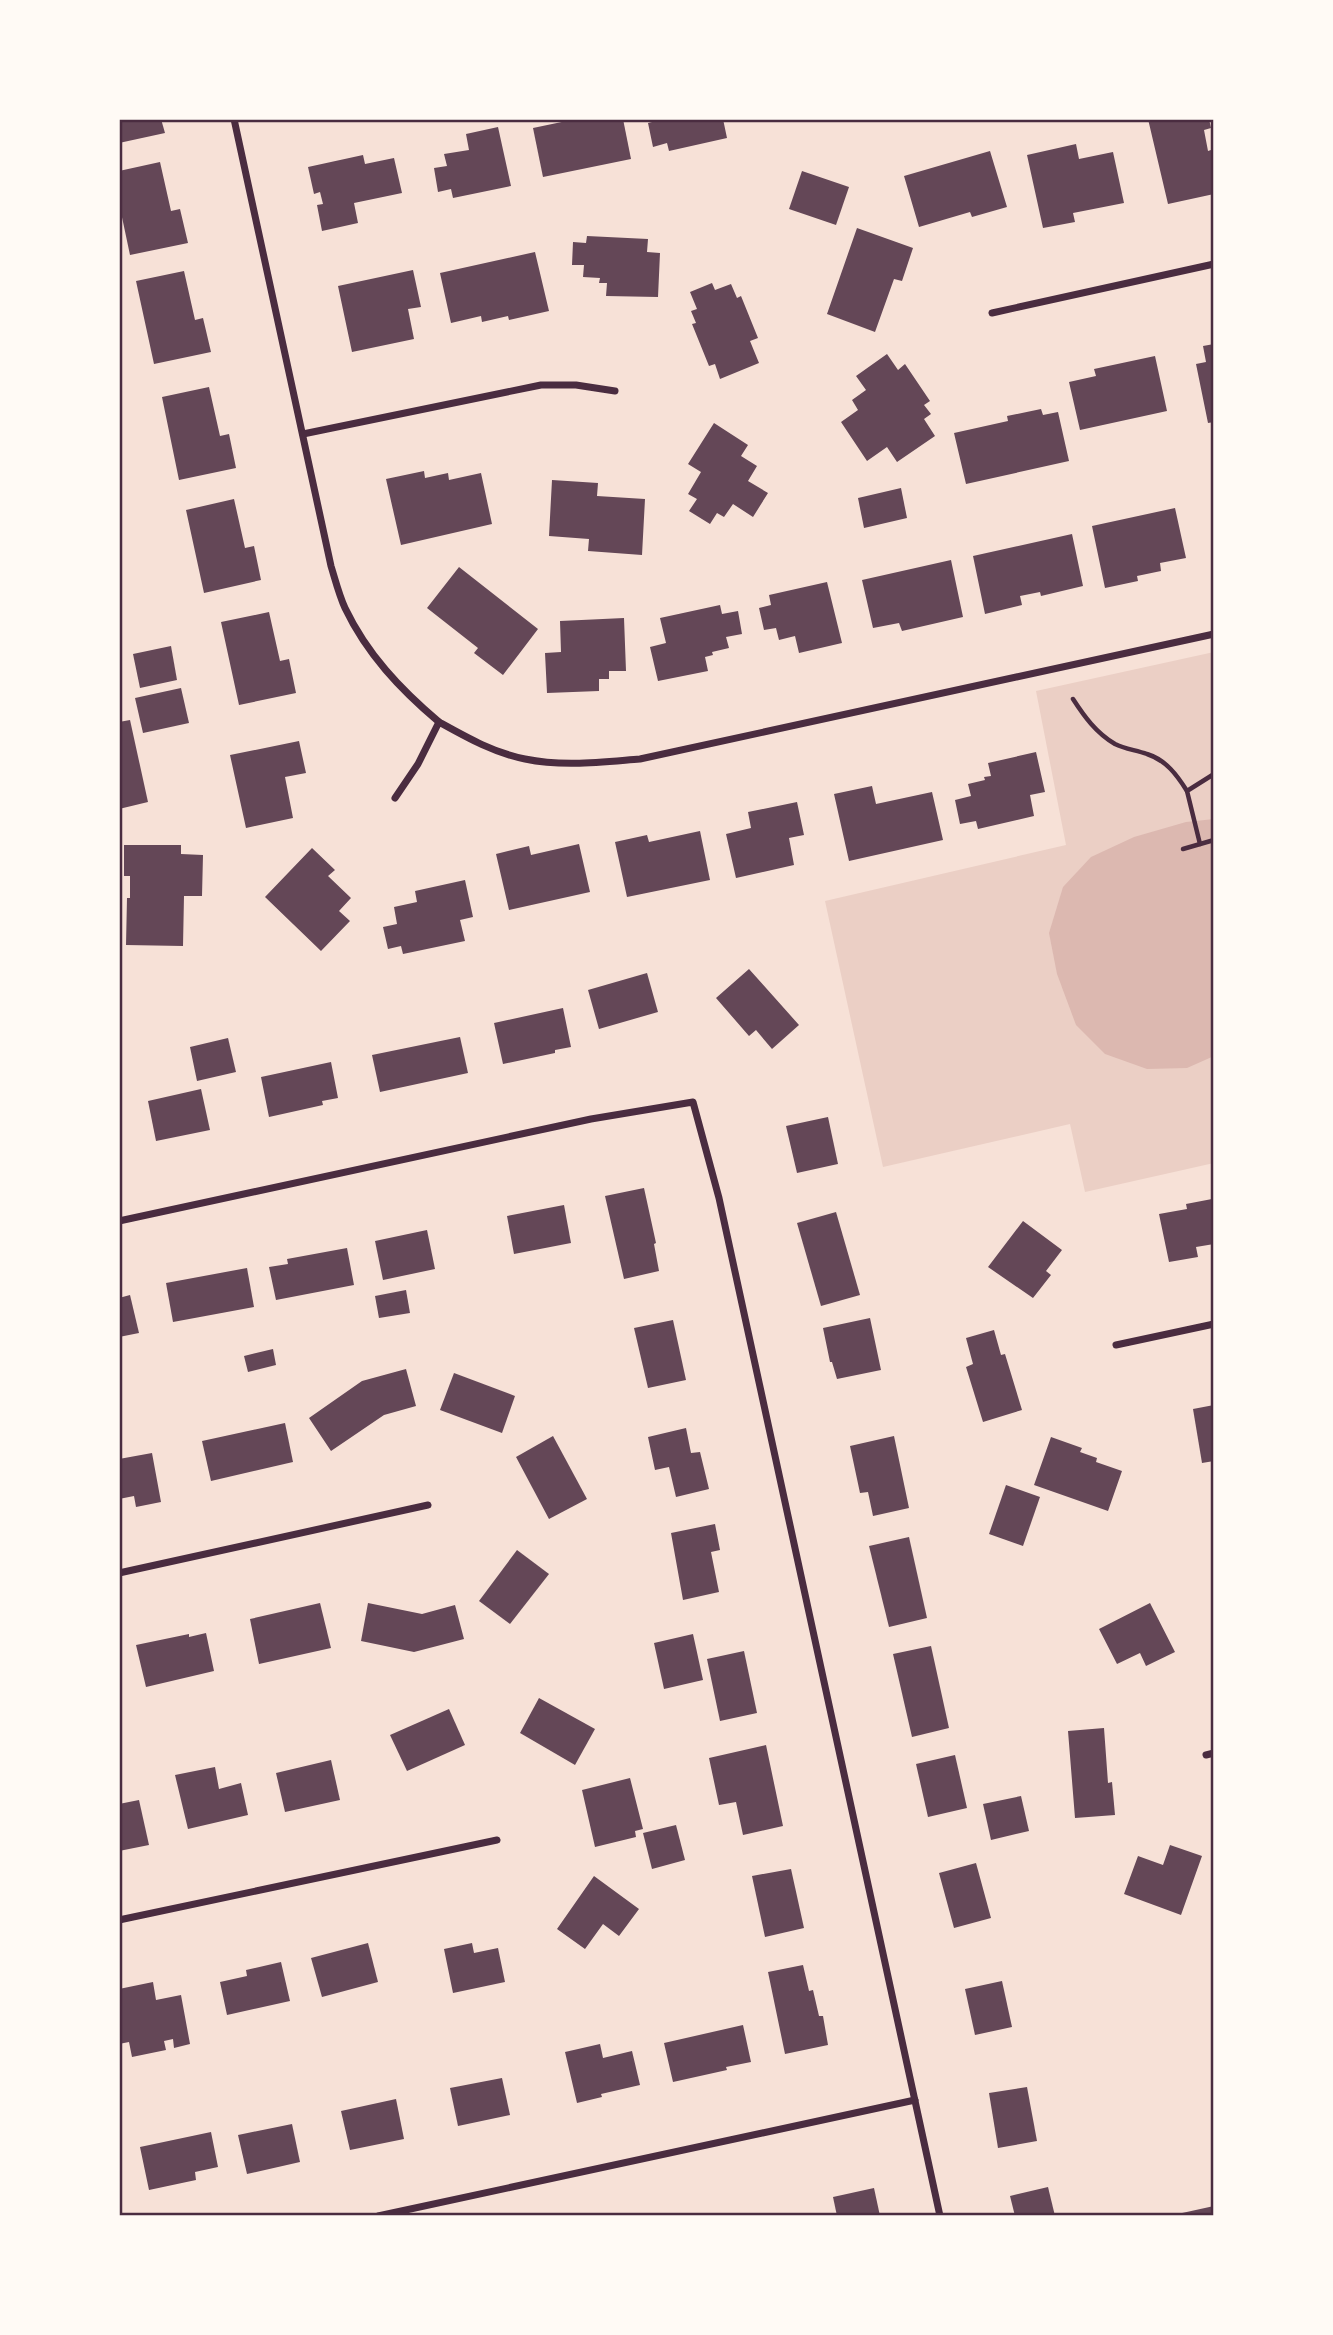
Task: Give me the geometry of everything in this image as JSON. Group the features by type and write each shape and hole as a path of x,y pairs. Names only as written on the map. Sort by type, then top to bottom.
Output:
{"street":[{"path":"234,119 331,566 344,606 369,651 404,692 439,722 477,743 524,759 581,764 640,759 1214,634"},
{"path":"992,313 1214,264"},
{"path":"303,434 541,385 576,384 615,391"},
{"path":"396,798 418,764 439,722"},
{"path":"119,1221 591,1119 693,1102 719,1198 940,2216"},
{"path":"1116,1345 1214,1324"},
{"path":"119,1573 428,1505"},
{"path":"119,1920 497,1840"},
{"path":"378,2216 915,2099"}],"path":[{"path":"1073,699 1089,723 1102,735 1116,745 1149,754 1166,764 1179,778 1186,791 1200,844"},
{"path":"1186,791 1214,775"},
{"path":"1182,849 1214,840"}],"shaded area":[{"path":"1214,652 1214,1163 1085,1192 1070,1124 883,1167 825,901 1066,845 1036,691"},
{"path":"1214,819 1214,1056 1187,1068 1147,1069 1105,1054 1076,1025 1057,974 1049,933 1063,887 1091,857 1134,837 1186,822"}],"building":[{"path":"119,119 161,119 165,133 119,143"},
{"path":"576,119 623,119 631,159 543,177 533,128"},
{"path":"664,119 723,119 727,138 669,151 667,143 653,147 648,123"},
{"path":"1148,119 1209,119 1211,128 1204,130 1208,151 1211,150 1214,163 1214,194 1168,204"},
{"path":"498,127 511,186 453,198 451,189 438,192 434,168 447,166 444,154 469,150 466,134"},
{"path":"1076,144 1079,159 1113,152 1124,203 1073,213 1075,222 1043,228 1027,155"},
{"path":"990,151 1007,207 972,217 970,212 919,227 904,176"},
{"path":"363,155 365,164 394,158 402,193 354,203 358,223 322,231 317,205 323,204 320,192 314,194 308,167"},
{"path":"160,162 171,211 180,209 188,243 130,255 119,203 119,171"},
{"path":"802,171 849,187 836,225 789,209"},
{"path":"857,228 913,248 902,281 894,279 875,332 827,314"},
{"path":"587,236 648,239 647,252 660,253 658,297 606,296 607,283 599,283 600,278 583,277 584,265 572,265 573,242 586,243"},
{"path":"535,252 549,311 509,320 508,316 482,322 481,316 451,323 440,273"},
{"path":"413,270 421,307 408,309 414,339 352,352 338,286"},
{"path":"184,271 195,320 203,318 211,352 154,364 136,281"},
{"path":"712,283 715,290 731,284 737,298 741,296 758,338 750,341 759,363 720,379 715,364 709,366 692,324 696,323 691,311 697,309 690,292"},
{"path":"1214,344 1214,422 1208,423 1196,364 1206,362 1203,346"},
{"path":"887,354 898,370 905,364 930,401 924,405 931,414 924,419 935,436 897,462 887,447 867,461 841,422 858,410 852,400 866,390 856,376"},
{"path":"1155,356 1167,411 1080,430 1069,382 1096,376 1094,369"},
{"path":"209,387 220,436 229,434 236,468 179,480 162,397"},
{"path":"1041,409 1043,415 1058,412 1069,461 966,484 954,433 1008,421 1007,416"},
{"path":"714,423 748,445 741,456 757,466 748,481 768,493 753,517 733,504 724,517 717,513 710,524 689,511 697,499 688,494 701,472 688,464"},
{"path":"424,471 425,478 448,473 449,480 481,473 492,524 401,545 386,479"},
{"path":"552,480 598,483 597,496 645,499 642,555 588,551 589,539 549,536"},
{"path":"901,488 907,518 864,528 858,498"},
{"path":"234,499 245,548 254,546 261,580 204,593 186,510"},
{"path":"1175,508 1186,558 1160,563 1161,571 1137,576 1138,581 1105,588 1092,526"},
{"path":"1072,534 1083,586 1041,596 1040,592 1020,596 1022,605 985,614 973,556"},
{"path":"951,560 963,617 902,631 899,623 873,628 862,580"},
{"path":"459,567 538,629 503,675 474,653 478,648 427,608"},
{"path":"827,582 842,643 799,653 795,636 779,640 776,628 764,630 759,608 771,605 769,595"},
{"path":"720,605 722,614 738,611 742,634 726,637 729,648 712,652 713,655 705,657 708,671 658,681 650,647 666,643 660,618"},
{"path":"269,612 280,661 289,659 296,693 239,705 221,622"},
{"path":"624,618 626,671 609,671 609,679 599,679 599,691 547,693 545,653 561,652 560,621"},
{"path":"171,646 177,680 140,688 133,654"},
{"path":"181,688 189,723 143,733 135,698"},
{"path":"130,720 148,802 119,809 119,722"},
{"path":"299,741 306,773 285,777 293,818 246,828 230,755"},
{"path":"1036,752 1045,792 1030,795 1034,816 978,829 976,821 960,824 955,800 971,796 968,784 991,776 988,763"},
{"path":"872,786 876,804 932,792 943,840 849,861 834,794"},
{"path":"797,802 804,835 789,838 794,865 736,878 726,834 751,828 748,812"},
{"path":"700,831 710,880 627,897 615,842 647,835 649,842"},
{"path":"579,844 590,892 509,910 496,854 529,846 531,855"},
{"path":"124,845 181,845 181,854 203,855 202,896 184,896 183,946 126,945 130,876 124,876"},
{"path":"312,848 335,870 328,876 351,898 339,911 350,921 321,951 265,897"},
{"path":"465,880 473,917 460,920 465,941 403,954 401,946 388,949 383,927 397,924 394,907 417,902 415,891"},
{"path":"749,969 799,1025 772,1049 756,1030 749,1036 716,998"},
{"path":"647,973 658,1012 599,1029 588,990"},
{"path":"563,1008 571,1047 503,1064 494,1023"},
{"path":"460,1037 468,1073 380,1092 372,1055"},
{"path":"228,1038 236,1072 197,1081 190,1047"},
{"path":"331,1062 338,1098 322,1101 323,1105 269,1117 261,1077"},
{"path":"201,1089 210,1130 156,1141 148,1101"},
{"path":"828,1117 838,1164 797,1173 786,1126"},
{"path":"644,1188 659,1271 624,1279 605,1196"},
{"path":"1212,1199 1214,1244 1196,1247 1198,1257 1169,1262 1159,1214 1187,1209 1186,1204"},
{"path":"564,1205 571,1243 514,1254 507,1216"},
{"path":"836,1212 860,1295 821,1306 797,1223"},
{"path":"1023,1221 1062,1250 1046,1271 1051,1275 1033,1298 988,1267"},
{"path":"427,1230 435,1269 383,1280 375,1241"},
{"path":"347,1248 354,1285 276,1300 269,1267 288,1264 287,1259"},
{"path":"247,1268 254,1307 173,1322 166,1283"},
{"path":"406,1290 410,1313 379,1318 375,1296"},
{"path":"130,1295 139,1333 119,1337 119,1298"},
{"path":"870,1318 881,1370 837,1379 830,1362 823,1328"},
{"path":"673,1320 686,1380 648,1388 634,1328"},
{"path":"994,1330 1001,1355 1005,1354 1022,1410 983,1422 966,1367 973,1364 966,1338"},
{"path":"273,1349 276,1365 248,1372 244,1356"},
{"path":"406,1369 416,1406 384,1415 331,1451 309,1418 362,1381"},
{"path":"454,1373 515,1396 502,1433 440,1410"},
{"path":"1214,1405 1214,1461 1202,1463 1193,1409"},
{"path":"285,1423 293,1462 211,1481 202,1441"},
{"path":"686,1428 691,1453 700,1452 709,1489 676,1497 669,1467 655,1470 648,1437"},
{"path":"553,1436 587,1499 549,1519 516,1457"},
{"path":"894,1436 909,1508 873,1516 868,1492 860,1493 850,1446"},
{"path":"1051,1437 1082,1448 1080,1452 1097,1458 1096,1462 1122,1471 1108,1511 1034,1485"},
{"path":"152,1453 161,1502 136,1507 134,1496 119,1499 119,1459"},
{"path":"1006,1485 1040,1497 1023,1546 989,1534"},
{"path":"715,1524 720,1550 711,1552 719,1592 683,1600 671,1533"},
{"path":"909,1537 927,1618 889,1627 869,1546"},
{"path":"517,1550 549,1574 510,1624 479,1601"},
{"path":"320,1603 331,1648 259,1664 250,1619"},
{"path":"368,1603 422,1614 455,1605 464,1639 414,1652 361,1641"},
{"path":"1150,1603 1175,1652 1146,1666 1140,1653 1117,1664 1099,1629"},
{"path":"206,1633 214,1671 146,1687 136,1645"},
{"path":"693,1634 703,1680 664,1689 654,1643"},
{"path":"931,1646 949,1728 912,1737 893,1654"},
{"path":"744,1651 757,1713 720,1721 707,1659"},
{"path":"539,1698 595,1729 575,1765 520,1733"},
{"path":"449,1709 465,1745 407,1771 390,1735"},
{"path":"1104,1728 1108,1783 1112,1782 1115,1815 1075,1818 1068,1731"},
{"path":"766,1745 783,1826 743,1835 736,1802 719,1805 709,1758"},
{"path":"955,1755 967,1808 928,1817 916,1764"},
{"path":"331,1760 340,1800 285,1812 276,1773"},
{"path":"215,1767 219,1789 241,1783 248,1815 188,1829 175,1775"},
{"path":"630,1778 643,1829 635,1831 636,1837 595,1847 582,1790"},
{"path":"1021,1796 1029,1831 991,1840 983,1804"},
{"path":"139,1800 149,1845 119,1851 119,1804"},
{"path":"676,1825 685,1860 652,1869 643,1833"},
{"path":"1170,1845 1202,1856 1181,1915 1124,1894 1138,1856 1163,1865"},
{"path":"976,1863 991,1918 954,1928 939,1873"},
{"path":"791,1869 804,1928 765,1937 752,1876"},
{"path":"594,1876 639,1909 619,1936 603,1924 585,1949 557,1929"},
{"path":"368,1943 378,1982 322,1997 311,1958"},
{"path":"472,1943 474,1953 498,1948 505,1982 453,1993 444,1949"},
{"path":"281,1962 290,2001 227,2015 220,1982 247,1976 246,1970"},
{"path":"803,1965 809,1991 813,1990 819,2016 823,2016 828,2045 785,2054 768,1972"},
{"path":"1002,1981 1012,2027 975,2035 965,1989"},
{"path":"153,1982 156,2000 181,1995 190,2044 174,2048 173,2039 164,2041 166,2050 132,2057 129,2042 119,2044 119,1989"},
{"path":"743,2025 751,2062 673,2082 664,2043"},
{"path":"600,2044 603,2058 632,2051 640,2085 577,2103 565,2052"},
{"path":"502,2078 510,2115 458,2126 450,2088"},
{"path":"1027,2087 1037,2141 998,2148 989,2093"},
{"path":"396,2099 404,2139 350,2150 341,2111"},
{"path":"292,2124 300,2162 247,2174 238,2135"},
{"path":"211,2132 218,2167 195,2172 196,2180 149,2190 140,2147"},
{"path":"1048,2187 1055,2216 1015,2216 1010,2196"},
{"path":"874,2188 880,2216 837,2216 833,2197"},
{"path":"1214,2206 1214,2216 1173,2216 1173,2215"}]}
